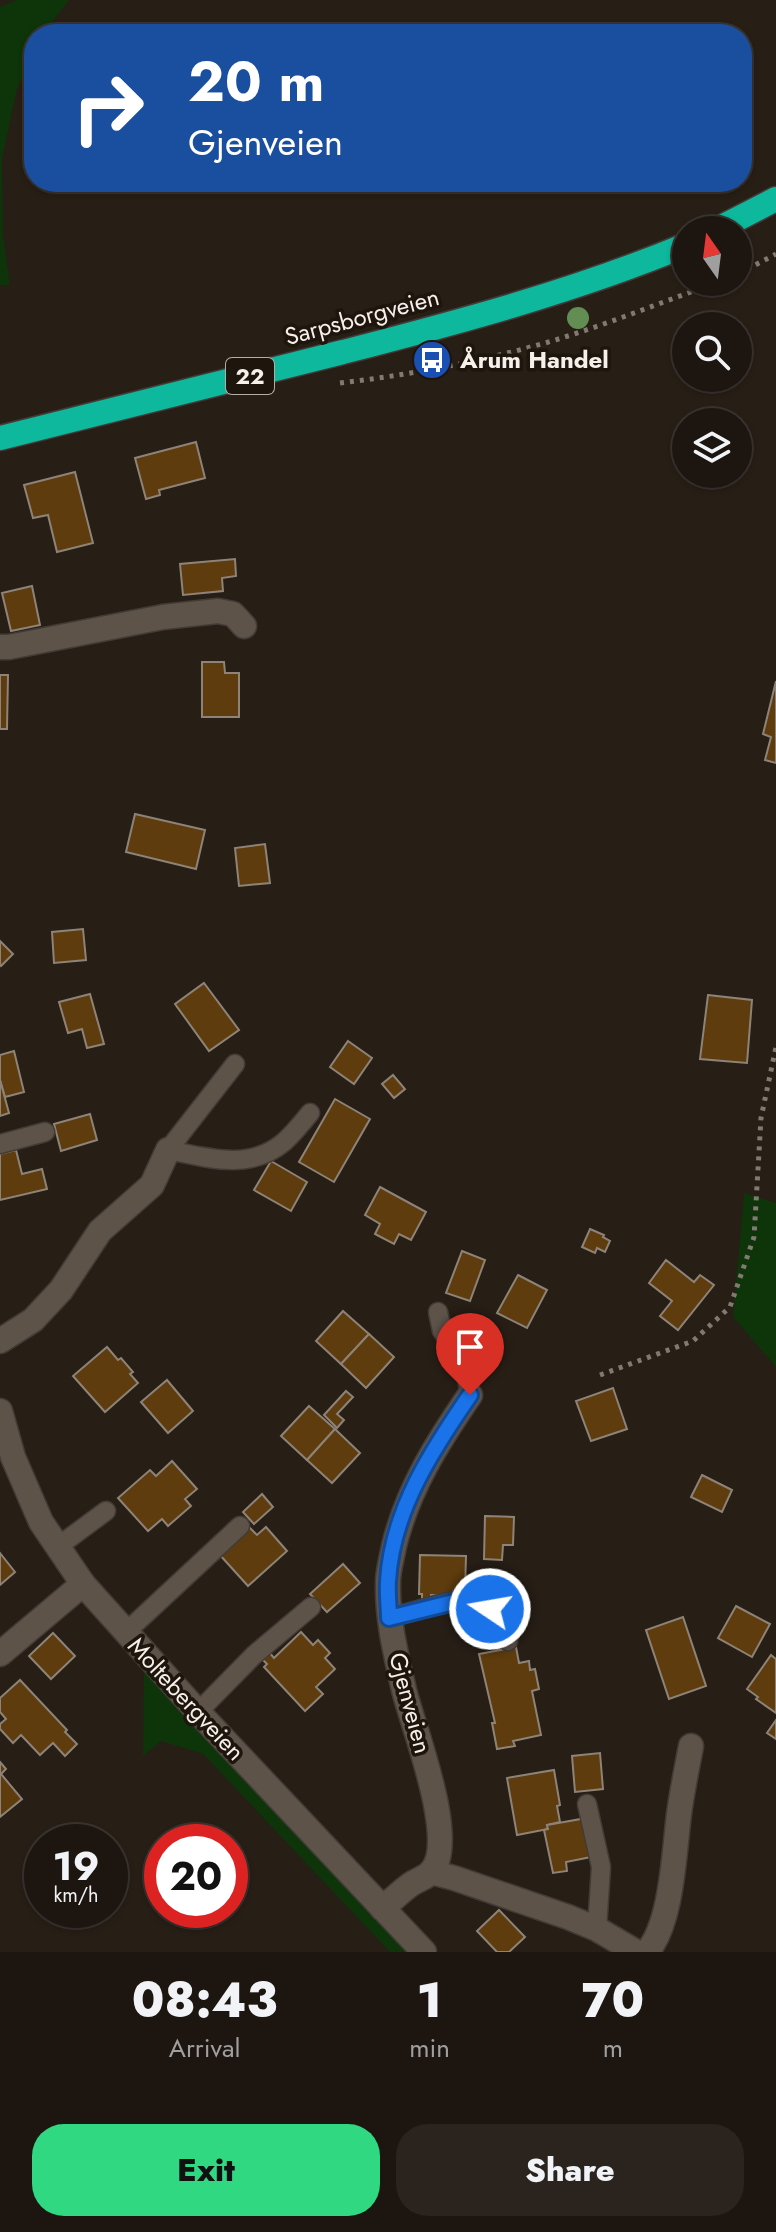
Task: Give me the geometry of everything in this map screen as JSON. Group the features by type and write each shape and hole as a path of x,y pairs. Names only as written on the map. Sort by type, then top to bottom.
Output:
{"highway":[{"path":"743,216 776,199"},
{"name":"Sarpsborgveien","path":"0,438 456,321 563,291 672,250"}],"street":[{"path":"0,647 163,617 218,611 233,614 244,626"},
{"path":"0,1341 33,1320 61,1290 100,1231 152,1185 168,1150"},
{"name":"Gjenveien","path":"431,1872 439,1854 440,1833 431,1782 405,1693 389,1618 388,1579 401,1517 419,1476 470,1395"},
{"name":"Moltebergveien","path":"1,1421 41,1522 83,1584 198,1712 424,1952"},
{"path":"0,1654 83,1584"},
{"path":"647,1952 656,1941 665,1918 691,1746"},
{"path":"382,1908 410,1884 431,1872 597,1929 636,1952"}],"lane":[{"path":"235,1064 168,1150 224,1161 241,1161 275,1149 310,1113"},
{"path":"0,1144 45,1132"},
{"path":"438,1312 442,1331 464,1363 470,1395"},
{"path":"56,1548 106,1511"},
{"path":"125,1633 240,1526"},
{"path":"389,1618 470,1598 490,1609 506,1632 508,1641"},
{"path":"198,1712 254,1655 311,1607"},
{"path":"587,1804 601,1867 597,1929"}],"path":[{"path":"752,267 776,254"},
{"path":"600,1375 693,1341 730,1307 754,1237 761,1118 776,1047"}],"green space":[{"path":"16,0 69,0 51,24 24,24 24,74 17,89 2,159 3,237 10,285 0,285 0,7"},
{"path":"744,1193 776,1203 776,1367 733,1317"},
{"path":"144,1664 410,1952 390,1952 203,1754 161,1741 143,1756"}],"building":[{"path":"196,442 205,478 159,490 160,495 146,499 135,458"},
{"path":"75,472 93,543 57,552 48,515 33,518 24,485"},
{"path":"235,559 236,576 222,578 223,591 183,595 180,564"},
{"path":"32,586 40,625 11,631 2,593"},
{"path":"202,662 224,662 225,673 239,673 239,717 202,717"},
{"path":"0,675 8,675 7,729 0,729"},
{"path":"776,681 776,763 765,760 771,737 763,734"},
{"path":"135,814 205,830 196,869 126,852"},
{"path":"265,844 270,883 239,886 235,848"},
{"path":"83,929 86,960 54,963 52,932"},
{"path":"0,941 13,954 1,966 0,965"},
{"path":"204,983 239,1030 209,1051 175,1004"},
{"path":"90,994 104,1044 87,1048 82,1029 68,1033 59,1002"},
{"path":"708,995 752,1000 747,1063 700,1059"},
{"path":"348,1041 372,1058 354,1084 330,1067"},
{"path":"14,1051 24,1092 5,1097 0,1080 0,1055"},
{"path":"393,1075 405,1089 394,1098 382,1084"},
{"path":"0,1080 9,1113 0,1116"},
{"path":"335,1099 370,1119 334,1182 299,1162"},
{"path":"90,1114 97,1140 61,1151 54,1124"},
{"path":"16,1150 22,1174 42,1169 47,1189 0,1200 0,1154"},
{"path":"271,1161 307,1182 291,1211 254,1190"},
{"path":"380,1187 426,1212 411,1240 399,1234 394,1244 375,1234 380,1224 365,1215"},
{"path":"590,1229 610,1241 605,1252 597,1248 595,1253 582,1247"},
{"path":"462,1251 485,1260 470,1301 446,1293"},
{"path":"666,1260 694,1282 700,1275 714,1285 678,1330 660,1316 672,1301 649,1283"},
{"path":"518,1275 547,1290 527,1328 497,1313"},
{"path":"343,1311 369,1334 341,1364 316,1341"},
{"path":"369,1334 394,1357 366,1388 341,1364"},
{"path":"107,1347 118,1360 121,1358 138,1383 105,1412 73,1376"},
{"path":"167,1380 193,1411 168,1433 141,1402"},
{"path":"613,1388 627,1429 591,1441 576,1401"},
{"path":"346,1391 353,1397 337,1414 344,1420 337,1428 324,1415"},
{"path":"309,1406 335,1429 307,1460 281,1436"},
{"path":"335,1429 360,1453 332,1483 307,1460"},
{"path":"172,1461 197,1489 185,1499 191,1506 168,1526 162,1519 148,1531 118,1498 150,1470 156,1476"},
{"path":"702,1475 732,1490 722,1512 691,1497"},
{"path":"262,1494 273,1507 254,1524 243,1512"},
{"path":"485,1516 514,1517 513,1545 503,1545 502,1560 484,1559"},
{"path":"249,1527 257,1535 266,1527 287,1551 248,1586 219,1554"},
{"path":"0,1553 15,1572 0,1585"},
{"path":"420,1555 466,1556 465,1591 453,1591 452,1595 431,1595 431,1600 422,1600 422,1594 419,1594"},
{"path":"343,1564 360,1583 327,1612 310,1594"},
{"path":"736,1606 770,1624 752,1657 718,1638"},
{"path":"683,1617 706,1686 669,1699 646,1630"},
{"path":"301,1632 313,1645 318,1640 330,1653 325,1658 335,1669 316,1687 323,1694 305,1711 264,1667 267,1664 262,1659 269,1652 274,1658"},
{"path":"53,1633 75,1656 51,1679 29,1656"},
{"path":"516,1647 519,1663 529,1661 530,1670 535,1669 539,1689 532,1691 541,1735 513,1741 515,1746 497,1749 492,1723 495,1723 479,1654"},
{"path":"771,1655 776,1659 776,1713 747,1689"},
{"path":"20,1680 77,1744 65,1756 53,1743 40,1755 21,1735 13,1743 0,1729 0,1724 6,1719 0,1712 0,1698"},
{"path":"776,1720 776,1739 767,1733"},
{"path":"600,1753 603,1789 575,1792 572,1756"},
{"path":"0,1762 6,1769 1,1774 22,1799 0,1817"},
{"path":"554,1770 560,1822 547,1825 548,1829 517,1835 507,1778"},
{"path":"581,1819 596,1856 566,1862 567,1871 553,1873 544,1830 548,1829 547,1825"},
{"path":"499,1910 525,1937 509,1952 497,1952 477,1931"}],"place":[{"name":"Årum Handel","path":"432,360"}],"route":[{"path":"470,1395 419,1476 401,1517 388,1579 389,1618 470,1598 490,1609"}]}
